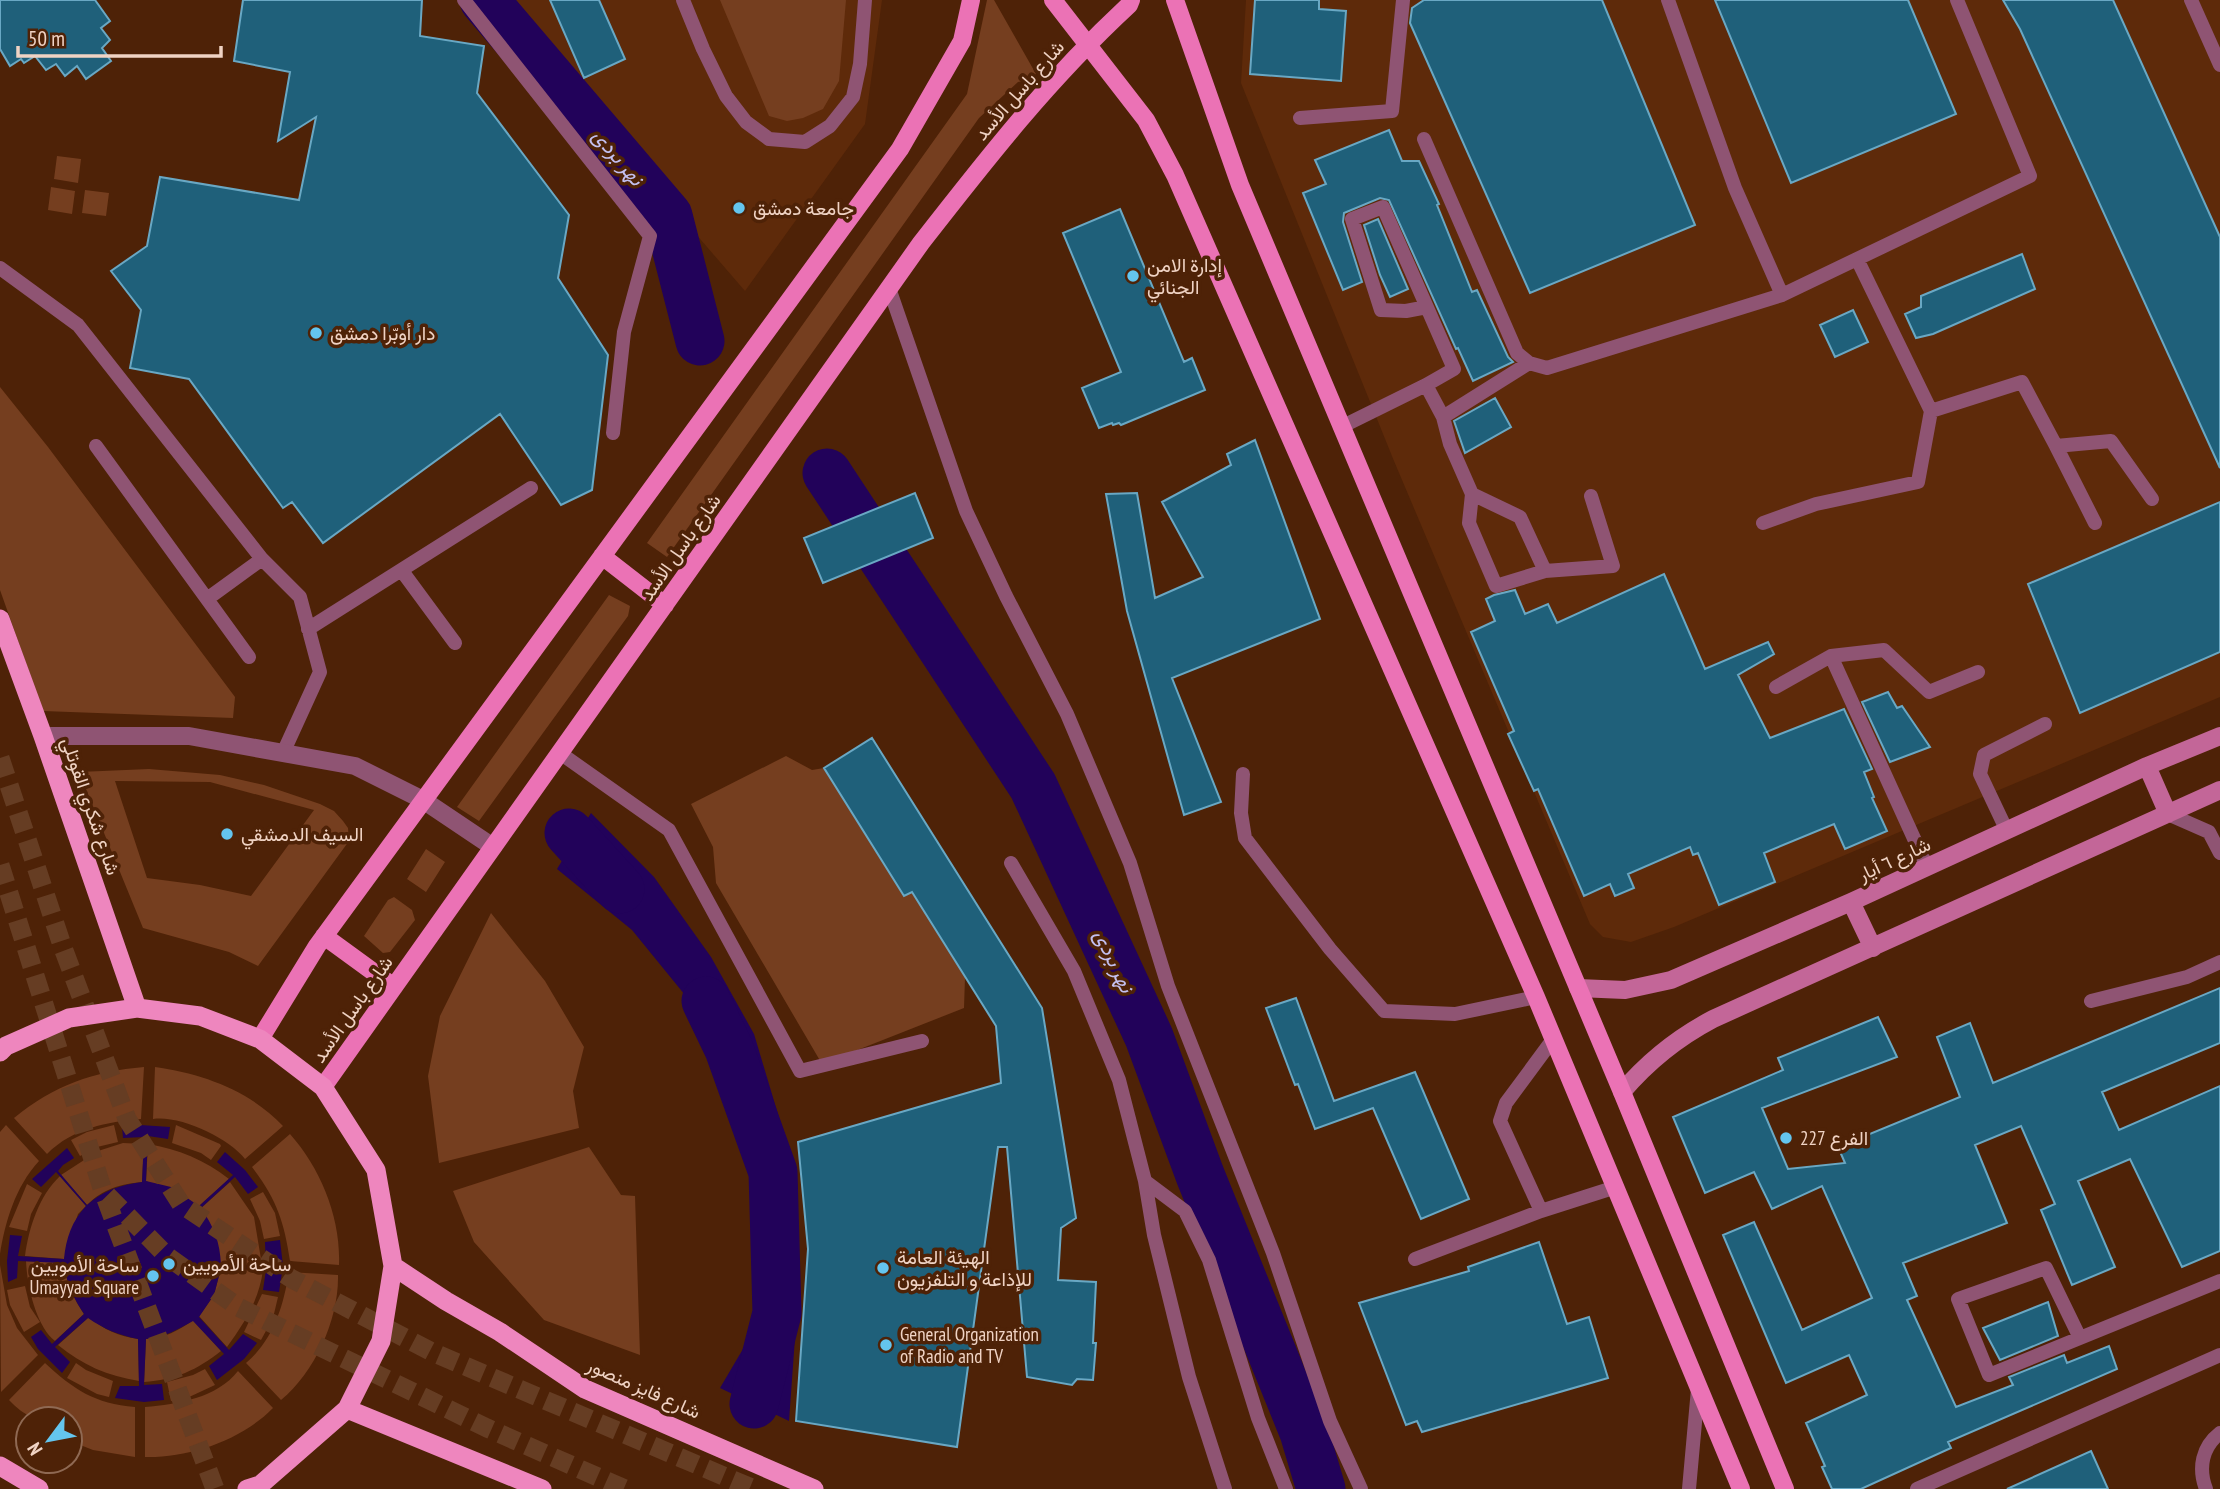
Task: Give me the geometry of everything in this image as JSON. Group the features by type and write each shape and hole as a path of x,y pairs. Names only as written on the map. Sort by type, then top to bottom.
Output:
{"highway":[{"name":"شارع شكري القوتلي","path":"0,620 137,1008"},
{"path":"2,1042 69,1018 137,1008 200,1016 260,1039 323,1087 376,1170 393,1266 381,1341 346,1409 256,1488"},
{"name":"شارع فايز منصور","path":"393,1266 500,1332 585,1389 814,1489"},
{"path":"346,1409 542,1489"},
{"path":"0,1466 39,1489"}],"main road":[{"path":"260,1039 324,936 900,149 962,41 971,0"},
{"path":"1053,0 1146,120 1175,176 1554,1038 1741,1489"},
{"name":"شارع باسل الأسد","path":"323,1087 889,288 1019,117 1131,0"},
{"path":"1175,0 1240,185 1622,1091 1785,1489"},
{"path":"602,556 665,605"},
{"name":"شارع ٦ أيار","path":"1578,988 1625,990 1671,980 1851,902 2147,766 2220,736"},
{"path":"2147,766 2168,814"},
{"path":"1622,1091 1654,1057 1692,1030 2220,790"},
{"path":"1851,902 1873,948"},
{"path":"324,936 394,987"}],"street":[{"path":"43,736 190,736 355,766 423,800 493,847"}],"lane":[{"path":"464,0 650,236 624,332 613,433"},
{"path":"683,0 726,96 746,122 769,139 805,142 830,126 853,97 860,64 865,0"},
{"path":"1300,118 1392,111 1403,0"},
{"path":"1668,0 1735,188 1782,295"},
{"path":"1424,139 1517,353 1529,363 1547,368 1782,295 2030,176 1957,0"},
{"path":"2191,0 2220,64"},
{"path":"1342,427 1454,369 1427,307 1383,207 1352,219 1381,310 1406,311 1427,307"},
{"path":"1763,523 1816,504 1918,482 1931,411 1857,259"},
{"path":"0,268 78,325 262,559 300,597 320,672 283,753"},
{"path":"889,288 966,512 1067,714 1130,863 1167,986 1273,1253 1330,1422 1362,1489"},
{"path":"1443,417 1529,363"},
{"path":"1931,411 2022,382 2095,523"},
{"path":"1426,385 1443,417 1450,444 1472,494 1469,523 1496,586 1545,571 1613,566 1591,496"},
{"path":"2056,446 2111,441 2152,499"},
{"path":"96,446 249,657"},
{"path":"308,629 531,488"},
{"path":"1472,494 1520,517 1545,571"},
{"path":"207,599 262,559"},
{"path":"402,571 454,643"},
{"path":"1776,687 1831,656 1884,650 1929,692 1978,672"},
{"path":"1831,656 1927,867"},
{"path":"2007,831 1980,774 1984,755 2045,724"},
{"path":"560,753 669,830 800,1071 922,1041"},
{"path":"1243,774 1241,813 1245,838 1330,948 1384,1011 1455,1014 1536,997"},
{"path":"2168,814 2209,832 2220,853"},
{"path":"1010,863 1074,971 1118,1080 1145,1181 1154,1235 1189,1377 1225,1489"},
{"path":"2091,1001 2187,977 2220,962"},
{"path":"1541,1211 1500,1121 1506,1103 1554,1038"},
{"path":"1145,1181 1185,1211 1209,1260 1258,1418 1286,1489"},
{"path":"1415,1259 1541,1211 1616,1187"},
{"path":"2080,1338 2046,1268 1958,1299 1989,1375 2080,1338 2220,1281"},
{"path":"1916,1489 2220,1354"},
{"path":"1689,1489 1699,1387"},
{"path":"2206,1489 2202,1478 2202,1462 2207,1448 2220,1433"}],"shaded area":[{"name":"جامعة دمشق","path":"494,0 882,0 865,124 745,291"},
{"path":"720,0 846,0 839,81 823,109 803,118 787,121 769,116"},
{"path":"987,0 994,0 1036,74 1032,79 1018,82 979,118 667,557 647,543 967,94"},
{"path":"1246,0 2220,0 2220,697 1674,927 1631,942 1603,937 1590,924 1394,461 1241,83"},
{"path":"57,156 81,159 78,183 54,179"},
{"path":"51,187 75,191 72,214 48,210"},
{"path":"85,190 109,193 106,216 82,213"},
{"path":"0,387 235,697 233,718 43,711 0,590"},
{"path":"609,595 630,606 628,616 479,821 457,807"},
{"path":"786,756 812,770 824,768 904,896 912,891 965,977 964,1008 822,1064 716,883 713,847 691,804"},
{"path":"149,769 220,775 264,785 334,811 348,828 349,841 258,966 229,952 143,928 79,772","holes":["115,781 210,782 314,810 251,896 200,885 147,878"]},
{"path":"591,813 654,877 711,957 754,1034 789,1151 800,1269 789,1421 720,1388 776,1293 773,1172 729,1049 632,930 557,869"},
{"path":"426,849 445,862 426,892 407,879"},
{"path":"394,897 412,910 415,920 390,952 383,953 364,936 388,900"},
{"path":"491,913 545,981 584,1047 573,1091 579,1128 439,1163 428,1076 440,1016"},
{"path":"144,1067 141,1119 116,1122 79,1132 47,1154 14,1118 44,1097 75,1082 108,1072"},
{"path":"155,1067 208,1079 240,1093 270,1113 283,1126 245,1159 228,1143 190,1124 153,1119"},
{"path":"6,1125 39,1161 17,1194 0,1254 0,1132"},
{"path":"114,1125 118,1142 97,1147 80,1156 71,1140 87,1132"},
{"path":"176,1125 221,1146 211,1160 201,1153 172,1143"},
{"path":"122,1126 170,1127 168,1139 148,1136 146,1181 171,1187 199,1206 233,1175 217,1162 225,1152 245,1170 258,1187 248,1194 235,1177 201,1208 216,1235 221,1265 266,1265 265,1242 280,1240 283,1266 279,1292 263,1290 266,1270 221,1268 214,1295 199,1317 229,1350 243,1334 257,1343 244,1359 217,1380 209,1366 224,1354 193,1321 165,1335 146,1339 144,1385 162,1384 164,1400 144,1402 115,1398 120,1386 139,1386 138,1339 111,1331 88,1318 55,1347 70,1362 62,1373 38,1349 31,1337 41,1330 52,1344 84,1314 71,1290 64,1263 18,1261 17,1278 8,1282 7,1261 10,1235 22,1236 18,1256 64,1259 71,1230 86,1206 56,1172 41,1187 32,1179 67,1148 74,1158 58,1171 87,1205 113,1189 142,1182 144,1137 123,1138"},
{"path":"290,1134 311,1163 327,1195 337,1230 339,1265 290,1261 278,1211 252,1167"},
{"path":"123,1143 144,1144 142,1182 112,1188 87,1205 61,1175 98,1151"},
{"path":"148,1144 191,1156 229,1179 199,1206 146,1181"},
{"path":"589,1147 621,1195 635,1196 640,1355 544,1320 474,1242 453,1191"},
{"path":"60,1176 86,1206 78,1214 64,1259 25,1256 36,1213 46,1193"},
{"path":"230,1182 254,1217 262,1265 221,1265 200,1209"},
{"path":"27,1184 42,1193 31,1214 27,1231 9,1227"},
{"path":"263,1192 275,1213 280,1236 264,1239 260,1221 250,1199"},
{"path":"26,1261 64,1263 71,1290 84,1314 55,1341 43,1326 34,1305"},
{"path":"0,1265 7,1305 17,1328 38,1355 1,1392"},
{"path":"221,1268 263,1270 250,1310 227,1347 199,1316 214,1295"},
{"path":"289,1272 338,1275 337,1292 323,1344 304,1375 281,1400 246,1363 264,1344 276,1322"},
{"path":"25,1286 30,1307 40,1322 24,1332 10,1305 7,1290"},
{"path":"262,1294 278,1297 273,1318 261,1340 244,1332"},
{"path":"89,1317 112,1332 138,1339 139,1381 96,1369 58,1345"},
{"path":"193,1320 221,1351 185,1373 144,1382 146,1339 171,1333"},
{"path":"45,1363 65,1380 96,1399 135,1407 135,1457 84,1446 84,1405 15,1405 9,1400"},
{"path":"76,1363 113,1381 109,1397 97,1394 67,1378"},
{"path":"205,1369 215,1385 187,1398 171,1401 167,1382"},
{"path":"238,1371 273,1408 246,1429 214,1445 179,1454 145,1457 145,1407 196,1398 219,1388"}],"building":[{"path":"0,0 95,0 110,21 101,28 110,40 102,48 111,61 86,79 77,66 65,76 56,64 46,70 35,56 24,63 21,59 10,66 0,49"},
{"path":"243,0 422,0 420,36 484,46 477,93 569,215 558,278 608,355 592,490 561,505 500,414 323,543 292,502 283,508 189,379 130,368 141,310 111,271 147,246 160,177 299,200 316,117 278,141 290,72 234,61"},
{"path":"550,0 599,0 625,59 584,78"},
{"path":"1255,0 1319,0 1319,9 1346,11 1341,81 1250,74"},
{"path":"1424,0 1602,0 1695,225 1530,293 1410,23 1412,8"},
{"path":"1715,0 1908,0 1956,114 1791,183"},
{"path":"2003,0 2113,0 2220,237 2220,468 2020,29"},
{"path":"1389,130 1402,161 1419,161 1439,204 1437,205 1472,292 1477,290 1508,357 1513,362 1473,381 1389,200 1380,198 1344,213 1343,222 1362,282 1343,290 1303,193 1326,184 1315,160"},
{"path":"1120,209 1184,362 1192,358 1205,390 1121,425 1112,423 1099,428 1082,388 1121,372 1063,233"},
{"path":"1378,219 1408,289 1390,297 1364,225"},
{"path":"2022,254 2035,289 1933,334 1916,338 1905,314 1921,307 1921,296"},
{"path":"1853,310 1868,342 1835,357 1820,325"},
{"path":"1495,398 1511,427 1465,453 1454,421"},
{"path":"1255,440 1320,619 1172,678 1221,802 1184,815 1127,611 1106,494 1137,493 1155,598 1203,577 1162,502 1231,465 1227,454"},
{"path":"915,493 933,538 823,583 804,538"},
{"path":"2220,502 2220,652 2080,713 2028,584"},
{"path":"1664,574 1705,669 1768,642 1774,654 1738,675 1770,738 1844,709 1872,769 1864,772 1887,831 1845,849 1834,824 1764,853 1775,882 1719,905 1698,853 1693,855 1690,847 1628,874 1634,888 1615,896 1610,884 1584,896 1538,789 1534,791 1508,734 1514,731 1471,632 1495,621 1486,599 1494,595 1515,590 1525,614 1548,604 1557,623"},
{"path":"1888,692 1897,708 1902,706 1930,747 1890,762 1862,702"},
{"path":"872,738 1042,1008 1076,1218 1061,1228 1058,1280 1096,1282 1093,1380 1077,1379 1072,1385 1027,1377 1007,1147 998,1147 957,1447 796,1421 808,1249 798,1142 1001,1083 996,1026 912,892 904,896 824,768"},
{"path":"2220,988 2220,1043 2102,1092 2119,1130 2220,1086 2220,1251 2182,1267 2130,1159 2078,1181 2115,1267 2072,1285 2041,1210 2055,1204 2021,1126 1975,1145 2007,1223 1903,1263 1917,1296 1907,1300 1956,1407 2013,1385 2009,1377 2064,1355 2067,1363 2109,1346 2117,1369 1948,1442 1951,1448 1861,1489 1832,1489 1806,1423 1867,1395 1849,1355 1786,1383 1723,1235 1754,1222 1802,1330 1872,1298 1822,1186 1772,1209 1754,1172 1705,1193 1673,1117 1783,1070 1778,1058 1878,1017 1897,1057 1762,1108 1788,1169 1845,1163 1838,1147 1960,1097 1937,1037 1970,1023 1993,1083"},
{"path":"1296,998 1334,1101 1415,1072 1469,1199 1421,1219 1373,1108 1315,1129 1266,1008"},
{"path":"1539,1242 1567,1324 1589,1317 1608,1378 1422,1432 1417,1421 1406,1425 1359,1303 1469,1271 1468,1267"},
{"path":"2048,1302 2058,1336 2000,1360 1983,1328"},
{"path":"2091,1451 2108,1489 2007,1489"}],"waterway":[{"name":"نهر بردى","path":"484,0 668,216 700,341"},
{"name":"نهر بردى","path":"827,473 1033,786 1149,1037 1200,1175 1304,1432 1321,1489"},
{"name":"نهر بردى","path":"569,833 620,889"},
{"name":"نهر بردى","path":"706,1001 729,1049 773,1172 777,1313 754,1404"}],"tunnel":[{"path":"0,758 63,948 127,1119 181,1204 292,1279 432,1352 754,1489"},
{"path":"0,865 103,1191 167,1256 238,1307 487,1428 625,1489"},
{"path":"106,1199 215,1489"}],"place":[{"name":"جامعة دمشق","path":"739,208"},
{"name":"إدارة الامن الجنائي","path":"1133,276"},
{"name":"دار أوبّرا دمشق","path":"316,333"},
{"name":"السيف الدمشقي","path":"227,834"},
{"name":"الفرع 227","path":"1786,1138"},
{"name":"ساحة الأمويين","path":"169,1264"},
{"name":"الهيئة العامة للإذاعة و التلفزيون","path":"883,1268"},
{"name":"ساحة الأمويين Umayyad Square","path":"153,1276"},
{"name":"General Organization of Radio and TV","path":"886,1345"}]}
